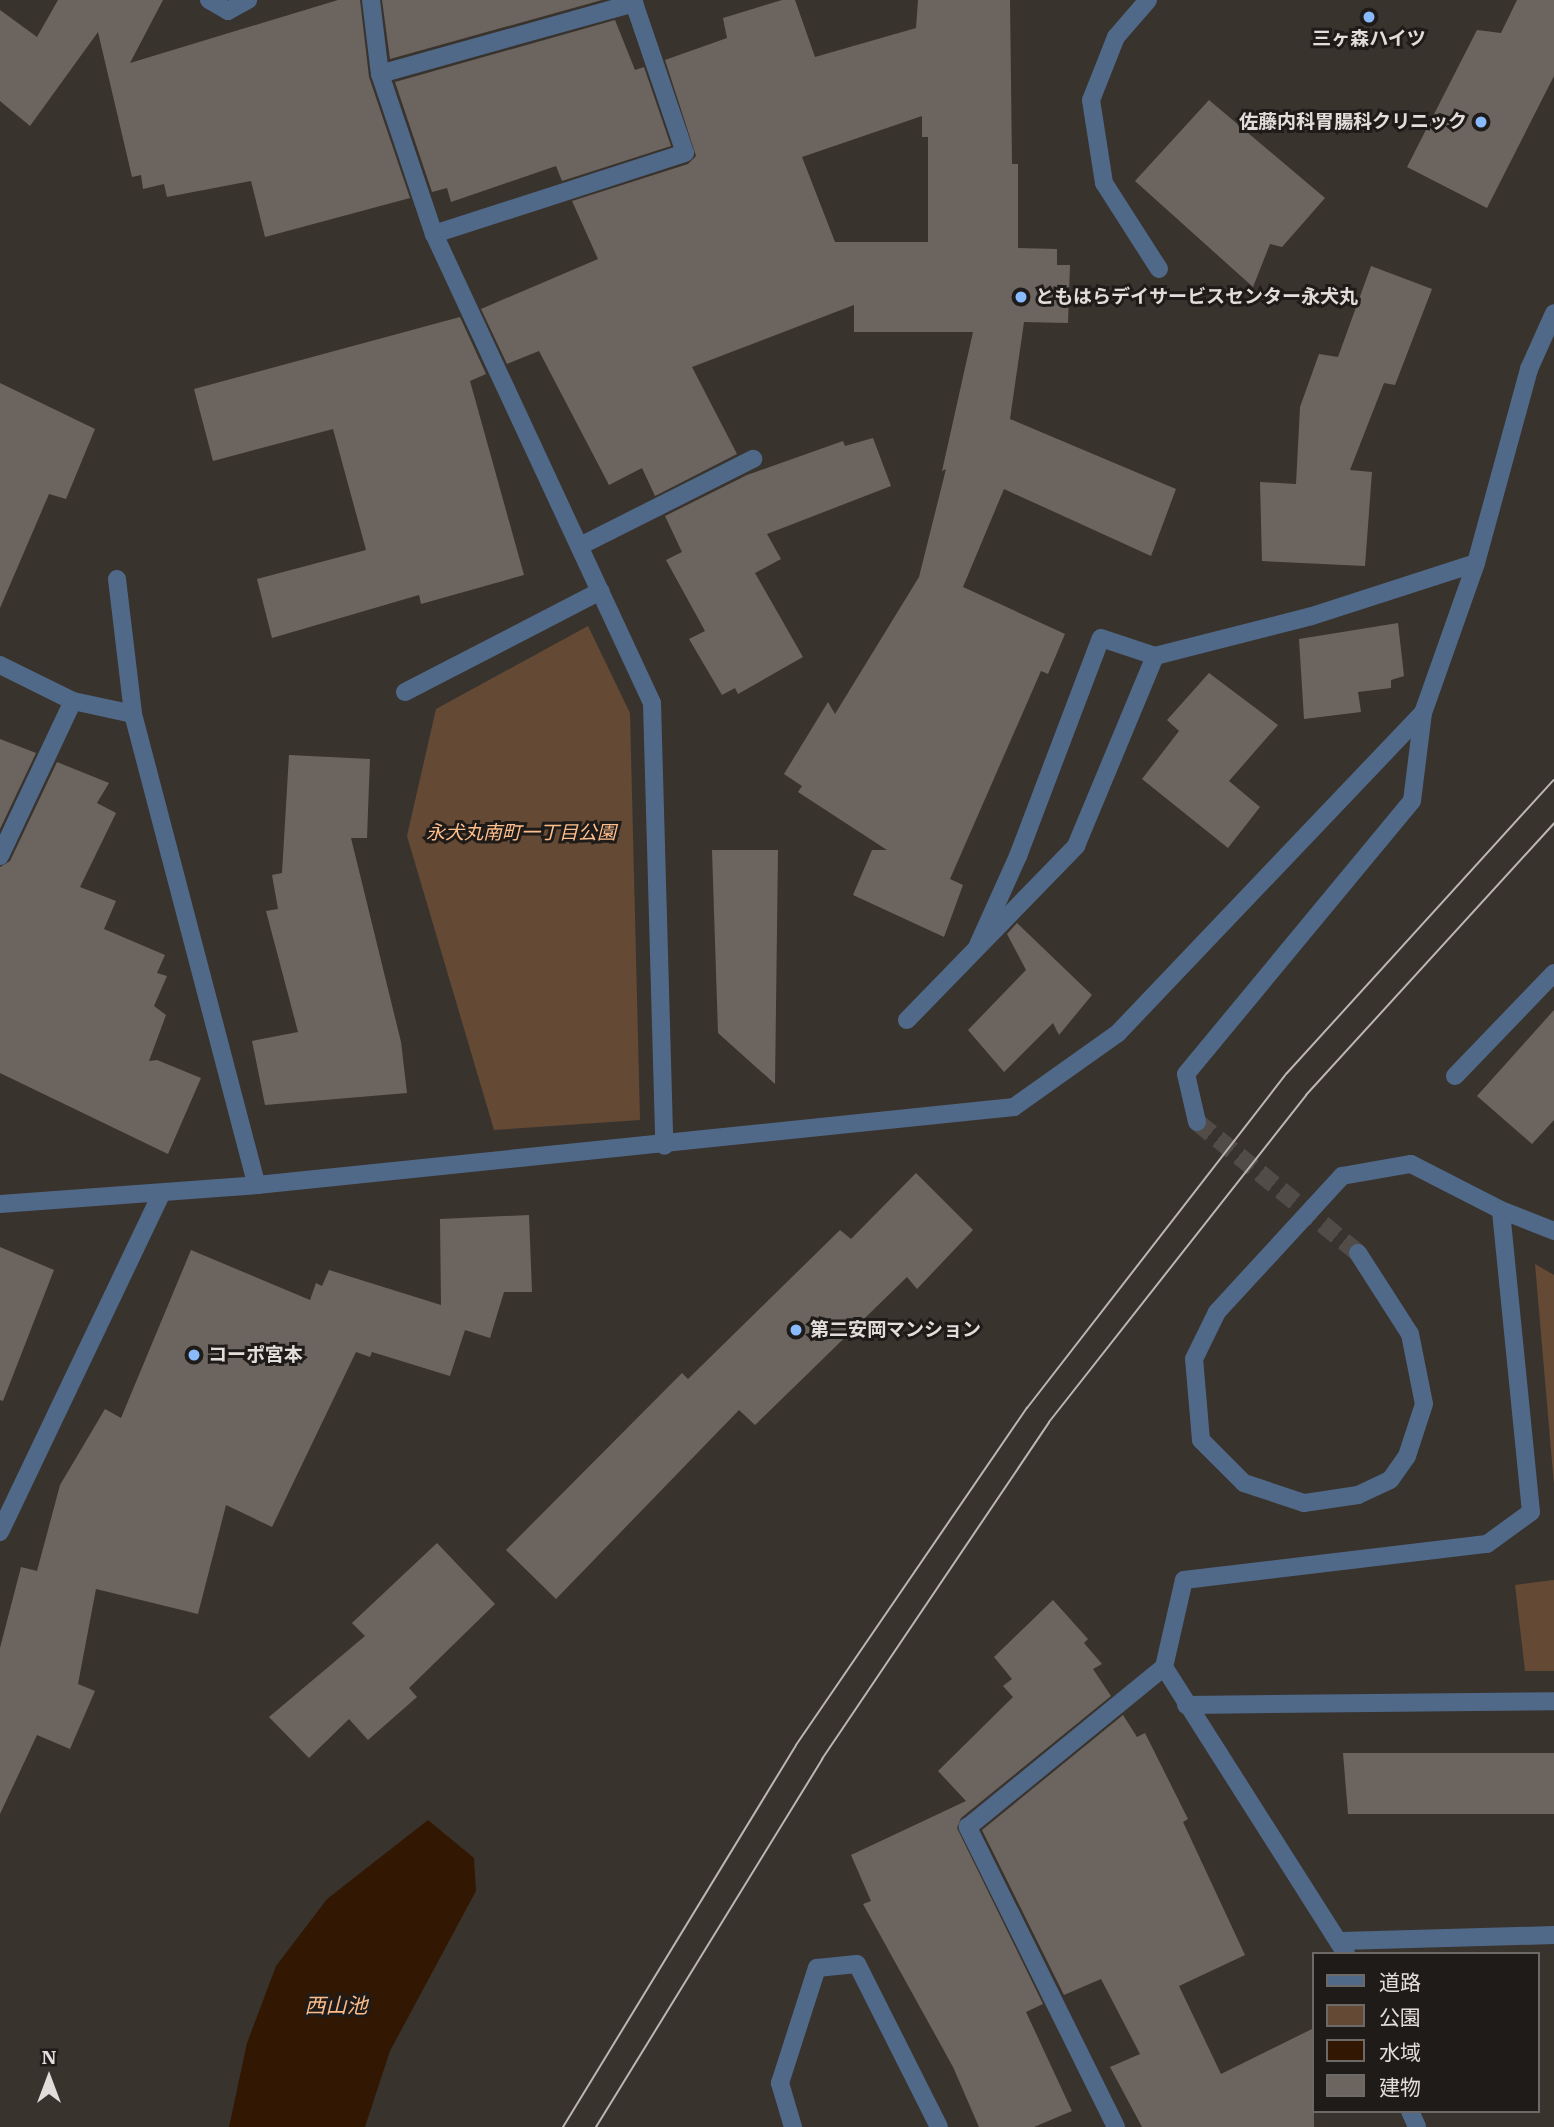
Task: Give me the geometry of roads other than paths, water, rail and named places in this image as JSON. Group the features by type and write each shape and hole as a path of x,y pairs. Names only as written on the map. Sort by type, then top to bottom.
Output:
{"street":[{"path":"209,0 228,11 248,0"},
{"path":"371,0 380,74 433,234 652,703 664,1146"},
{"path":"1148,0 1116,37 1091,100 1104,183 1159,269"},
{"path":"380,74 634,3 685,153 433,234"},
{"path":"1197,1122 1186,1074 1412,801 1423,713 1476,563 1528,369 1554,313"},
{"path":"580,546 753,459"},
{"path":"978,945 1018,856 1101,638 1155,656 1312,616 1476,563"},
{"path":"117,579 133,714 257,1185"},
{"path":"405,692 601,591"},
{"path":"907,1020 1076,846 1155,656"},
{"path":"0,665 73,701 133,714"},
{"path":"0,856 73,701"},
{"path":"0,1205 162,1194 664,1146 1014,1107 1118,1033 1423,713"},
{"path":"1455,1076 1554,973"},
{"path":"1358,1253 1410,1334 1424,1404 1408,1456 1390,1480 1358,1495 1304,1503 1244,1483 1201,1440 1194,1359 1217,1312 1342,1176 1410,1164 1501,1210 1554,1231"},
{"path":"0,1532 162,1194"},
{"path":"1116,2127 968,1827 1164,1667 1184,1580 1487,1545 1531,1512 1501,1210"},
{"path":"1164,1667 1343,1947 1554,1935"},
{"path":"1186,1705 1554,1701"},
{"path":"793,2127 780,2084 817,1968 856,1964 939,2127"}],"water":[{"name":"西山池","path":"428,1820 474,1858 476,1891 390,2051 365,2127 229,2127 247,2043 276,1966 327,1899"}],"tunnel":[{"path":"1197,1122 1358,1253"}],"tram line":[{"path":"563,2127 796,1745 1027,1408 1287,1073 1554,780"},
{"path":"596,2127 822,1759 1049,1422 1306,1095 1554,823"}],"place":[{"name":"三ヶ森ハイツ","path":"1369,17"},
{"name":"佐藤内科胃腸科クリニック","path":"1481,122"},
{"name":"ともはらデイサービスセンター永犬丸","path":"1021,297"},
{"name":"第二安岡マンション","path":"796,1330"},
{"name":"コーポ宮本","path":"194,1355"}],"park label":[{"name":"永犬丸南町一丁目公園","path":"521,833"}]}
